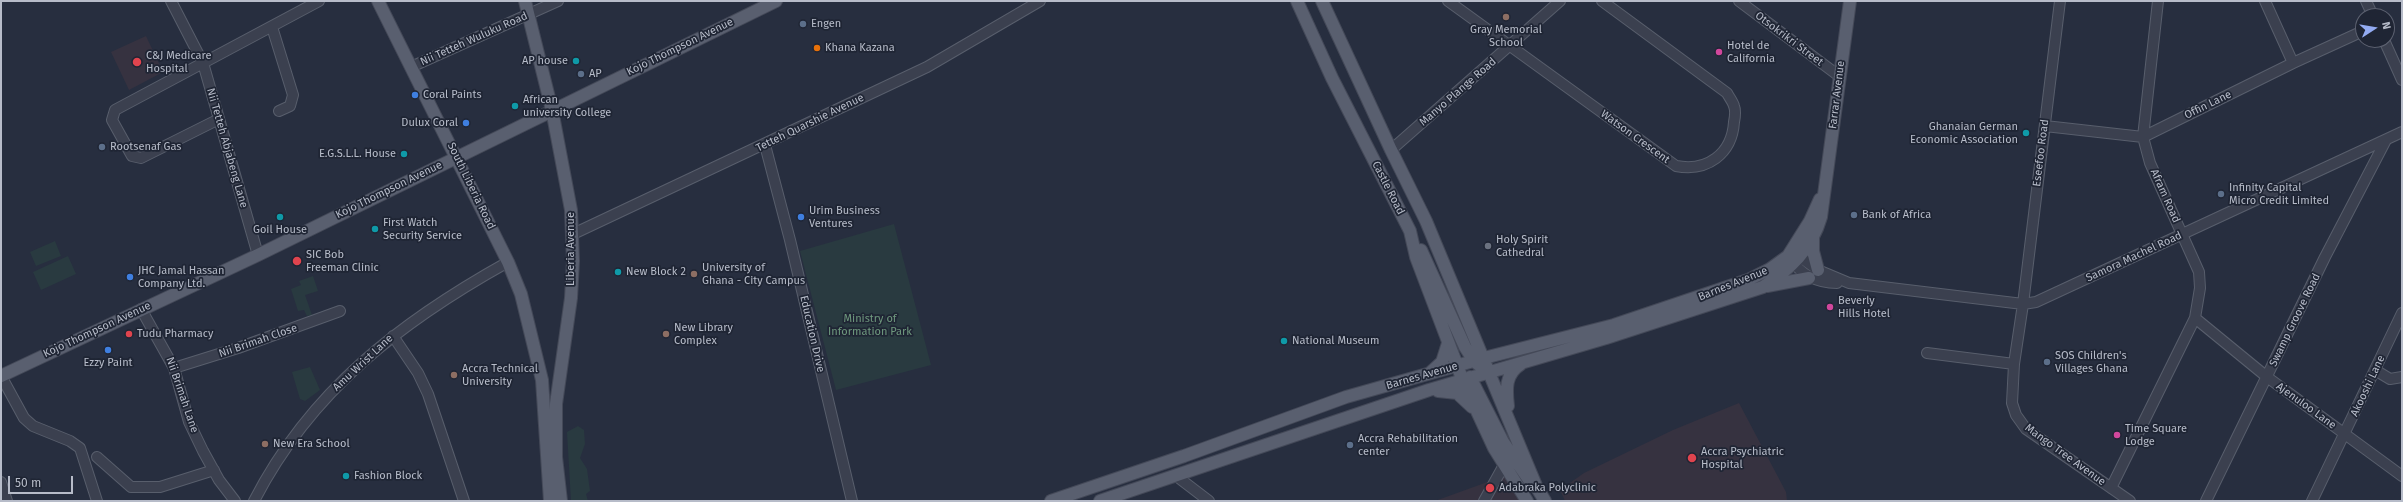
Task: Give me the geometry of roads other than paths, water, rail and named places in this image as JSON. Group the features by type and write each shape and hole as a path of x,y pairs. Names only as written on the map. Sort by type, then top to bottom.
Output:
{"main road":[{"name":"South Liberia Road","path":"378,1 508,262 521,294 542,380"},
{"name":"Liberia Avenue","path":"525,1 552,110 568,186 573,234 571,298 558,381 556,458 561,501"},
{"name":"Kojo Thompson Avenue","path":"1,376 258,255 776,1"},
{"name":"Castle Road","path":"1297,1 1332,78 1410,231 1416,257 1457,366 1467,378 1478,415 1504,465 1527,501"},
{"name":"Castle Road","path":"1322,1 1391,150 1426,221 1477,340 1479,361 1490,372 1537,488 1545,501"},
{"name":"Farrar Avenue","path":"1814,236 1821,217 1850,1"},
{"name":"Farrar Avenue","path":"1793,257 1825,189"},
{"path":"1410,231 1479,361 1467,378 1503,442 1530,482 1537,488"},
{"path":"1763,287 1814,274 1814,236"},
{"name":"Barnes Avenue","path":"1100,501 1429,390 1606,338 1763,287 1814,236"},
{"name":"Barnes Avenue","path":"1051,501 1184,456 1318,406 1457,366 1614,325 1721,290 1760,275 1793,257"},
{"path":"1477,340 1492,349 1513,351"},
{"path":"1430,374 1442,362 1448,343"},
{"path":"1510,419 1507,382 1513,370 1523,362"},
{"path":"550,501 542,380 558,381"},
{"path":"1429,390 1457,393 1478,415"}],"street":[{"name":"Nii Tetteh Abjabeng Lane","path":"171,1 203,63 258,255"},
{"path":"219,119 141,158 132,156 112,120 115,110 320,1"},
{"name":"Nii Tetteh Wuluku Road","path":"411,67 528,16 558,1"},
{"name":"Tetteh Quarshie Avenue","path":"573,234 927,67 1040,1"},
{"name":"Watson Crescent","path":"1448,1 1676,166 1693,167 1712,161 1724,154 1734,129 1735,108 1727,93 1602,1"},
{"name":"Manyo Plange Road","path":"1391,150 1510,47 1560,1"},
{"name":"Otsokrikri Street","path":"1739,1 1839,76"},
{"name":"Eseefoo Road","path":"2023,304 2060,1"},
{"name":"Afram Road","path":"2111,488 2195,318 2200,278 2150,163 2143,137 2158,1"},
{"path":"2265,1 2293,63"},
{"path":"272,27 293,95 290,106 279,111"},
{"name":"Offin Lane","path":"2143,137 2293,63 2355,35"},
{"path":"2388,48 2402,80"},
{"path":"2045,126 2143,137"},
{"name":"Samora Machel Road","path":"1793,257 1814,274 1849,283 2023,304 2036,302 2402,132"},
{"name":"Swamp Groove Road","path":"2206,501 2325,257 2386,140"},
{"name":"Education Drive","path":"765,144 790,240 852,501"},
{"name":"Amu Wrist Lane","path":"254,501 294,435 356,367 393,336 433,306 508,262"},
{"name":"Mango Tree Avenue","path":"2023,304 2014,364 2012,403 2016,415 2026,429 2130,501"},
{"name":"Nii Brimah Lane","path":"141,309 174,368 189,422 214,470 235,501"},
{"name":"Nii Brimah Close","path":"174,368 238,348 340,311"},
{"name":"Akooshi Lane","path":"2312,501 2402,313"},
{"name":"Ajenuloo Lane","path":"2195,318 2267,377 2402,476"},
{"path":"393,336 418,373 428,394 464,501"},
{"path":"1927,353 2014,364"},
{"path":"2375,370 2390,380 2402,376"},
{"path":"1,376 24,418 32,426 70,442 80,448 97,501"},
{"path":"97,458 131,487 160,487 214,470"},
{"path":"1484,501 1504,465"},
{"path":"1175,475 1209,501"},
{"path":"1,482 7,501"}],"place":[{"name":"Gray Memorial School","path":"1506,17"},
{"name":"Engen","path":"803,24"},
{"name":"Khana Kazana","path":"817,48"},
{"name":"Hotel de California","path":"1719,52"},
{"name":"AP house","path":"576,61"},
{"name":"C&J Medicare Hospital","path":"137,62"},
{"name":"AP","path":"581,74"},
{"name":"Coral Paints","path":"415,95"},
{"name":"African university College","path":"515,106"},
{"name":"Dulux Coral","path":"466,123"},
{"name":"Ghanaian German Economic Association","path":"2026,133"},
{"name":"Rootsenaf Gas","path":"102,147"},
{"name":"E.G.S.L.L. House","path":"404,154"},
{"name":"Infinity Capital Micro Credit Limited","path":"2221,194"},
{"name":"Bank of Africa","path":"1854,215"},
{"name":"Goil House","path":"280,217"},
{"name":"Urim Business Ventures","path":"801,217"},
{"name":"First Watch Security Service","path":"375,229"},
{"name":"Holy Spirit Cathedral","path":"1488,246"},
{"name":"SIC Bob Freeman Clinic","path":"297,261"},
{"name":"New Block 2","path":"618,272"},
{"name":"University of Ghana - City Campus","path":"694,274"},
{"name":"JHC Jamal Hassan Company Ltd.","path":"130,277"},
{"name":"Beverly Hills Hotel","path":"1830,307"},
{"name":"Tudu Pharmacy","path":"129,334"},
{"name":"New Library Complex","path":"666,334"},
{"name":"National Museum","path":"1284,341"},
{"name":"Ezzy Paint","path":"108,350"},
{"name":"SOS Children's Villages Ghana","path":"2047,362"},
{"name":"Accra Technical University","path":"454,375"},
{"name":"Time Square Lodge","path":"2117,435"},
{"name":"New Era School","path":"265,444"},
{"name":"Accra Rehabilitation center","path":"1350,445"},
{"name":"Accra Psychiatric Hospital","path":"1692,458"},
{"name":"Fashion Block","path":"346,476"},
{"name":"Adabraka Polyclinic","path":"1490,488"}],"park label":[{"name":"Ministry of Information Park","path":"870,325"}]}
